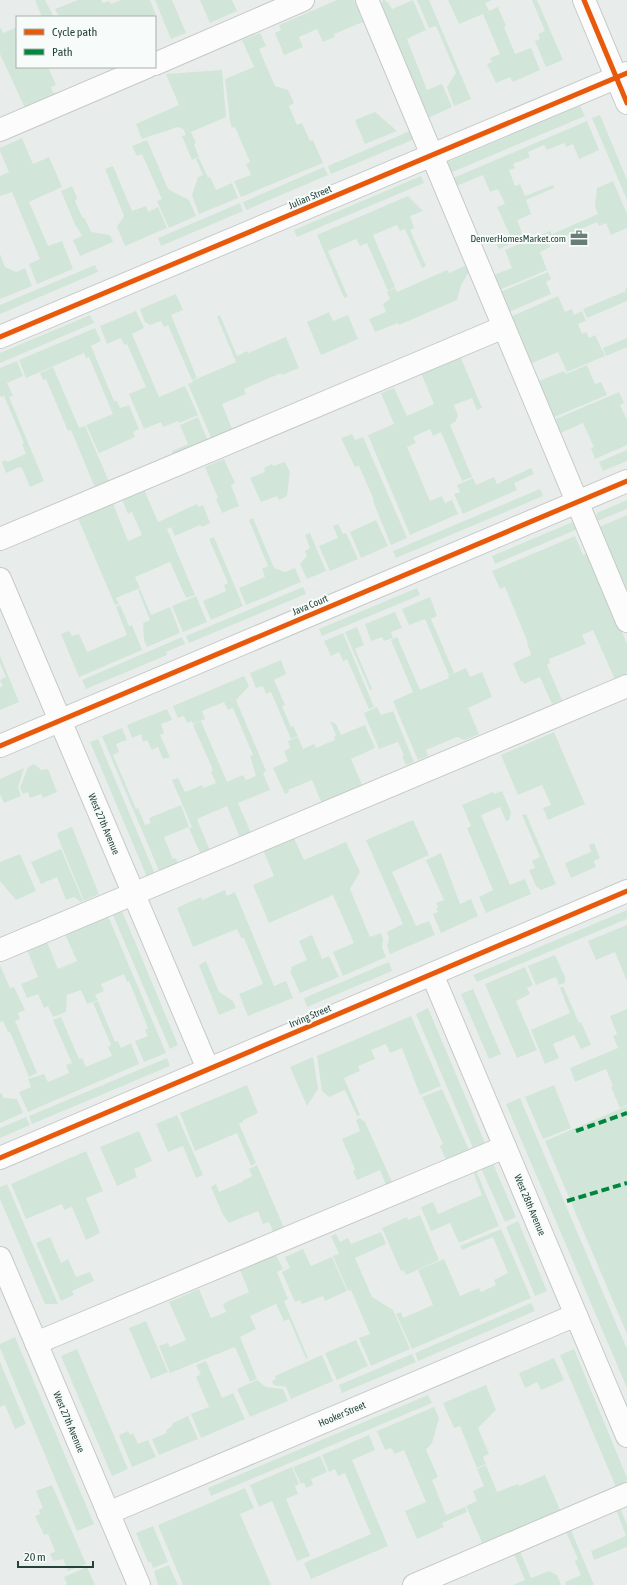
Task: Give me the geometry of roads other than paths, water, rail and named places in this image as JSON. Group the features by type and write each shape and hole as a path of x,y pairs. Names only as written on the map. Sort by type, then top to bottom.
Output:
{"street":[{"path":"156,64 303,0"},
{"path":"367,0 627,621"},
{"path":"584,0 622,75 627,103"},
{"path":"0,130 145,68"},
{"name":"Julian Street","path":"0,337 622,75"},
{"path":"0,539 504,327"},
{"name":"Java Court","path":"0,746 627,481"},
{"name":"West 27th Avenue","path":"0,579 208,1069"},
{"path":"0,950 627,686"},
{"name":"Irving Street","path":"0,1158 627,891"},
{"name":"West 28th Avenue","path":"432,974 627,1436"},
{"path":"36,1343 505,1147"},
{"name":"West 27th Avenue","path":"0,1258 139,1585"},
{"name":"Hooker Street","path":"108,1513 576,1315"},
{"path":"414,1585 627,1494"}],"place":[{"name":"DenverHomesMarket.com","path":"579,238"}]}
